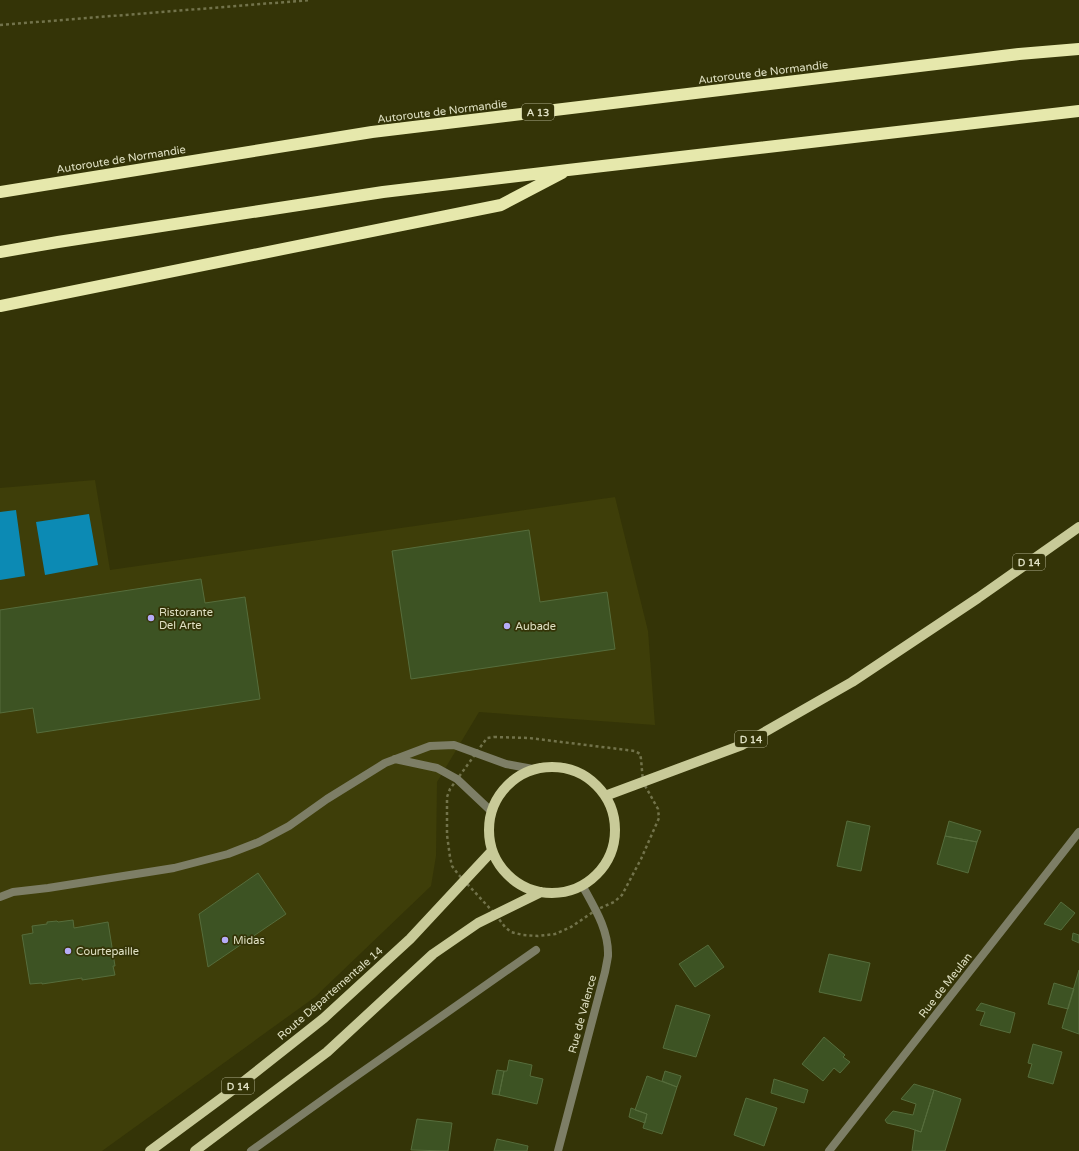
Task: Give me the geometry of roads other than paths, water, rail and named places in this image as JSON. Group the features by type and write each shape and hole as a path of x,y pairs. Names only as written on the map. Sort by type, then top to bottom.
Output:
{"highway":[{"name":"Autoroute de Normandie","path":"0,192 372,132 1019,54 1079,49"},
{"path":"0,252 383,192 1079,111"},
{"path":"0,306 501,205 568,170"}],"main road":[{"name":"D 14","path":"606,796 742,745 852,682 978,598 1079,527"},
{"path":"554,766 574,770 592,780 606,796 613,815 615,836 610,856 598,873 582,885 562,892 541,892 521,885 508,876 498,865 492,852 488,831 491,811 500,793 514,778 533,769 554,766"},
{"name":"Route Départementale 14","path":"150,1151 242,1083 324,1018 410,939 492,852"},
{"name":"D 14","path":"195,1151 327,1052 433,954 478,923 498,918 541,892"}],"street":[{"path":"0,897 13,892 174,868 228,854 259,842 289,826 327,799 385,763 430,746 454,745 506,764 533,769"},
{"path":"394,759 437,768 457,779 491,811"},
{"name":"Rue de Meulan","path":"829,1151 1079,832"},
{"name":"Rue de Valence","path":"558,1151 608,957 607,940 601,922 582,885"},
{"path":"251,1151 536,950"}],"water":[{"path":"16,510 25,576 0,580 0,512"},
{"path":"89,514 98,565 45,575 36,522"}],"place":[{"name":"Ristorante Del Arte","path":"151,618"},
{"name":"Aubade","path":"507,626"},
{"name":"Midas","path":"225,940"},
{"name":"Courtepaille","path":"68,951"}]}
